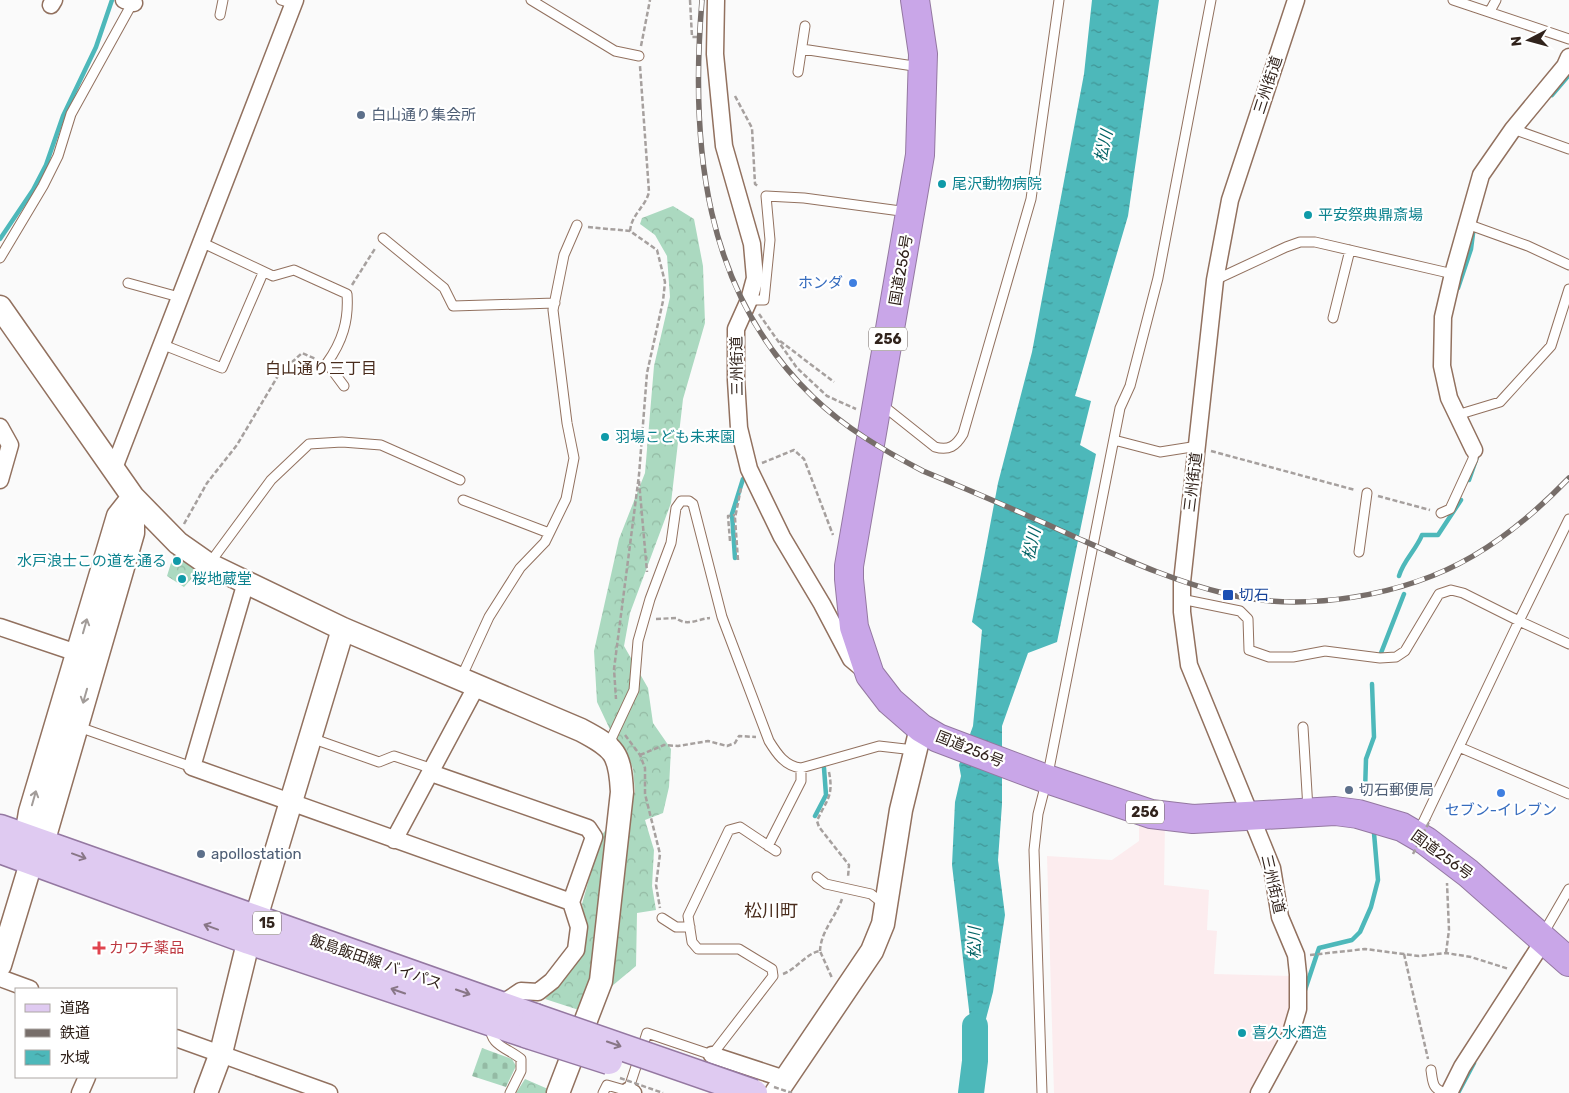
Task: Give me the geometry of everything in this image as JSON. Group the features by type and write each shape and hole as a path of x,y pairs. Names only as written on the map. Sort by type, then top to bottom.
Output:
{"highway":[{"name":"国道256号","path":"915,0 919,18 922,67 920,155 911,213 868,406 848,579 854,627 870,675 890,701 925,739 1151,814 1169,818 1193,819 1308,812 1358,814 1402,827 1420,837 1468,873 1569,962"}],"main road":[{"name":"飯島飯田線 バイパス","path":"0,828 34,847 252,930 531,1026 754,1093"},
{"name":"飯島飯田線 バイパス","path":"0,850 34,847"},
{"name":"飯島飯田線 バイパス","path":"531,1026 702,1093"}],"street":[{"name":"三州街道","path":"716,0 715,54 717,90 729,170 752,244 755,278 750,300 736,329 739,428 750,471 782,537 822,604 851,659 870,675"},
{"name":"三州街道","path":"1260,1093 1290,1036 1298,1009 1298,974 1303,955 1280,918 1272,868 1252,815 1189,665 1186,654 1181,599 1215,280 1230,200 1296,0"},
{"path":"114,468 179,297 202,243 290,1"},
{"path":"1474,450 1444,382 1441,337 1453,274 1481,175 1518,131 1565,66 1569,57"},
{"path":"0,307 133,497 174,540 208,564 343,629 581,730 613,750 620,769 622,792 601,981 558,1093"},
{"path":"0,427 10,444 0,480"},
{"path":"34,847 30,812 118,516 133,497"},
{"path":"0,965 34,847 76,726 133,533 133,497"},
{"path":"246,582 192,767 571,902"},
{"path":"0,626 77,652"},
{"path":"206,1093 221,1053 252,930 343,629"},
{"path":"394,840 432,771 469,682"},
{"path":"712,1054 781,1086 872,951 883,924 895,839 925,739"},
{"path":"432,771 588,828 594,837 571,902 579,927 576,950 552,981 538,992 521,991 496,1014"},
{"path":"1447,1093 1542,939"},
{"path":"0,978 27,988"},
{"path":"178,1039 221,1053 318,1091"},
{"path":"80,1093 87,1078"}],"lane":[{"path":"220,15 222,0"},
{"path":"531,0 615,51 639,56"},
{"path":"868,406 935,447 944,450 950,449 957,443 962,434 1031,199 1059,0"},
{"path":"1042,1093 1034,850 1038,814 1120,408 1130,386 1158,278 1211,0"},
{"path":"1453,0 1569,39"},
{"path":"1490,11 1496,0"},
{"path":"0,258 43,186 58,156 71,114 131,1"},
{"path":"798,72 806,26"},
{"path":"802,49 922,67"},
{"path":"1518,131 1569,149"},
{"path":"750,300 764,300 770,240 766,196 804,198 911,213"},
{"path":"1468,225 1528,246 1569,265"},
{"path":"469,682 489,617 520,568 545,542 566,499 574,458 552,310 555,303 556,284 564,255 577,226"},
{"path":"383,238 444,288 453,306 555,303"},
{"path":"1215,280 1300,242 1316,242 1453,274"},
{"path":"202,243 263,273 273,276 294,270 347,294 348,310 342,338 327,363 344,386"},
{"path":"1332,318 1350,250"},
{"path":"161,344 222,368 263,273"},
{"path":"128,282 179,297"},
{"path":"1457,414 1500,402 1551,346 1569,289"},
{"path":"1114,440 1160,452 1198,447"},
{"path":"208,564 271,480 309,444 342,442 381,445 460,480"},
{"path":"1441,513 1450,509 1473,459 1474,450"},
{"path":"1359,552 1367,493"},
{"path":"463,500 549,533"},
{"path":"613,750 612,737 634,690 638,641 650,599 671,543 676,508 681,501 689,501 692,504 722,617 769,741 777,755 793,767 801,768 879,746 925,739"},
{"path":"1420,837 1459,747 1569,518"},
{"path":"1181,599 1240,611 1248,620 1249,650 1269,657 1292,657 1325,651 1380,658 1396,658 1405,651 1439,594 1451,590 1463,593 1569,644"},
{"path":"76,726 192,767"},
{"path":"1303,727 1308,812"},
{"path":"310,738 379,762 394,756 432,771"},
{"path":"1459,747 1569,794"},
{"path":"603,1093 607,1085 630,1092 647,1033 712,1054 773,976 772,969 739,949 698,949 692,942 688,916 729,830 740,828 772,848 801,782 801,768"},
{"path":"818,877 826,884 871,894 886,905"},
{"path":"1542,939 1569,889"},
{"path":"662,918 676,927 690,927"},
{"path":"496,1014 490,1034 494,1042 521,1059 521,1071 510,1093"},
{"path":"1431,1070 1436,1090 1447,1093"}],"path":[{"path":"630,231 631,219 647,199 649,192 639,56 650,0"},
{"path":"690,0 692,37 699,37"},
{"path":"734,95 752,128 755,184 766,196"},
{"path":"577,226 630,231 658,250 665,282 663,301 647,373 638,475 614,669 617,724 640,754 645,768 648,810 660,854 656,885 662,918"},
{"path":"347,294 358,273 383,238"},
{"path":"750,300 797,368 827,396 868,406"},
{"path":"776,338 834,382"},
{"path":"174,540 199,501 207,483 237,444 279,374 302,353 327,363"},
{"path":"1198,447 1441,513"},
{"path":"738,560 734,515 743,482 750,471 794,450 804,459 834,538 852,552"},
{"path":"638,475 650,599"},
{"path":"730,541 728,516 734,515"},
{"path":"646,614 656,620 676,618 683,623 722,617"},
{"path":"640,754 664,745 678,746 708,741 727,746 735,742 739,736 750,736 769,741"},
{"path":"827,761 831,782 830,794 828,804 817,820 819,827 849,866 850,873 835,916 822,934 820,951 830,974 843,993"},
{"path":"1446,953 1449,930 1447,892"},
{"path":"1303,955 1365,949 1419,956 1446,953 1471,957 1522,973"},
{"path":"773,976 792,971 813,952 820,951"},
{"path":"1404,954 1431,1070"}],"shaded area":[{"path":"1139,819 1165,824 1164,885 1209,890 1207,930 1217,931 1214,974 1292,976 1292,1008 1286,1029 1251,1093 1054,1093 1047,856 1112,860 1139,841"}],"green space":[{"path":"673,206 694,219 703,266 705,323 683,399 671,503 630,613 624,646 648,688 653,723 671,749 669,787 663,813 645,820 654,850 652,886 656,910 637,913 636,966 582,1011 545,999 575,966 587,936 582,904 601,836 635,792 633,769 626,750 614,738 597,702 594,651 619,539 645,473 654,366 670,297 667,256 655,235 640,224 642,218"},
{"path":"175,550 201,568 184,587 167,576"},
{"path":"482,1048 512,1059 516,1066 506,1087 472,1076"},
{"path":"525,1079 548,1089 547,1093 516,1093"}],"water":[{"path":"1092,0 1159,0 1128,216 1075,396 1091,401 1080,445 1096,454 1057,642 1028,653 1002,726 1002,804 998,860 1005,915 993,992 975,1061 952,865 955,802 961,776 959,765 973,726 982,630 972,622 998,483 1032,352 1084,74"}],"waterway":[{"path":"0,239 33,190 46,165 63,116 96,47 112,0"},
{"path":"1552,95 1569,75"},
{"path":"1458,288 1471,249 1474,226"},
{"path":"1469,480 1479,451"},
{"path":"735,558 732,514 743,479"},
{"path":"1399,576 1403,565 1422,535 1438,535 1461,500"},
{"path":"1381,653 1404,594"},
{"path":"1365,792 1366,759 1374,737 1372,684"},
{"path":"815,816 826,795 824,768"},
{"path":"1305,990 1319,948 1352,940 1360,932 1371,907 1378,880 1374,833"},
{"name":"松川","path":"971,1093 975,1061 975,1026"},
{"path":"1458,1093 1474,1063"}],"railway":[{"path":"702,0 699,108 703,161 712,213 726,263 748,311 776,355 813,397 838,419 879,447 908,463 1113,554 1188,583 1227,594 1288,602 1321,601 1386,591 1446,570 1473,556 1512,530 1569,478"}],"place":[{"name":"白山通り集会所","path":"361,115"},
{"name":"尾沢動物病院","path":"942,184"},
{"name":"平安祭典鼎斎場","path":"1308,215"},
{"name":"ホンダ","path":"853,283"},
{"name":"羽場こども未来園","path":"605,437"},
{"name":"水戸浪士この道を通る","path":"177,561"},
{"name":"桜地蔵堂","path":"182,579"},
{"name":"切石","path":"1228,595"},
{"name":"切石郵便局","path":"1349,790"},
{"name":"セブン-イレブン","path":"1501,793"},
{"name":"apollostation","path":"201,854"},
{"name":"カワチ薬品","path":"99,948"},
{"name":"喜久水酒造","path":"1242,1033"}],"district":[{"name":"白山通り三丁目","path":"321,368"},
{"name":"松川町","path":"771,911"}]}
